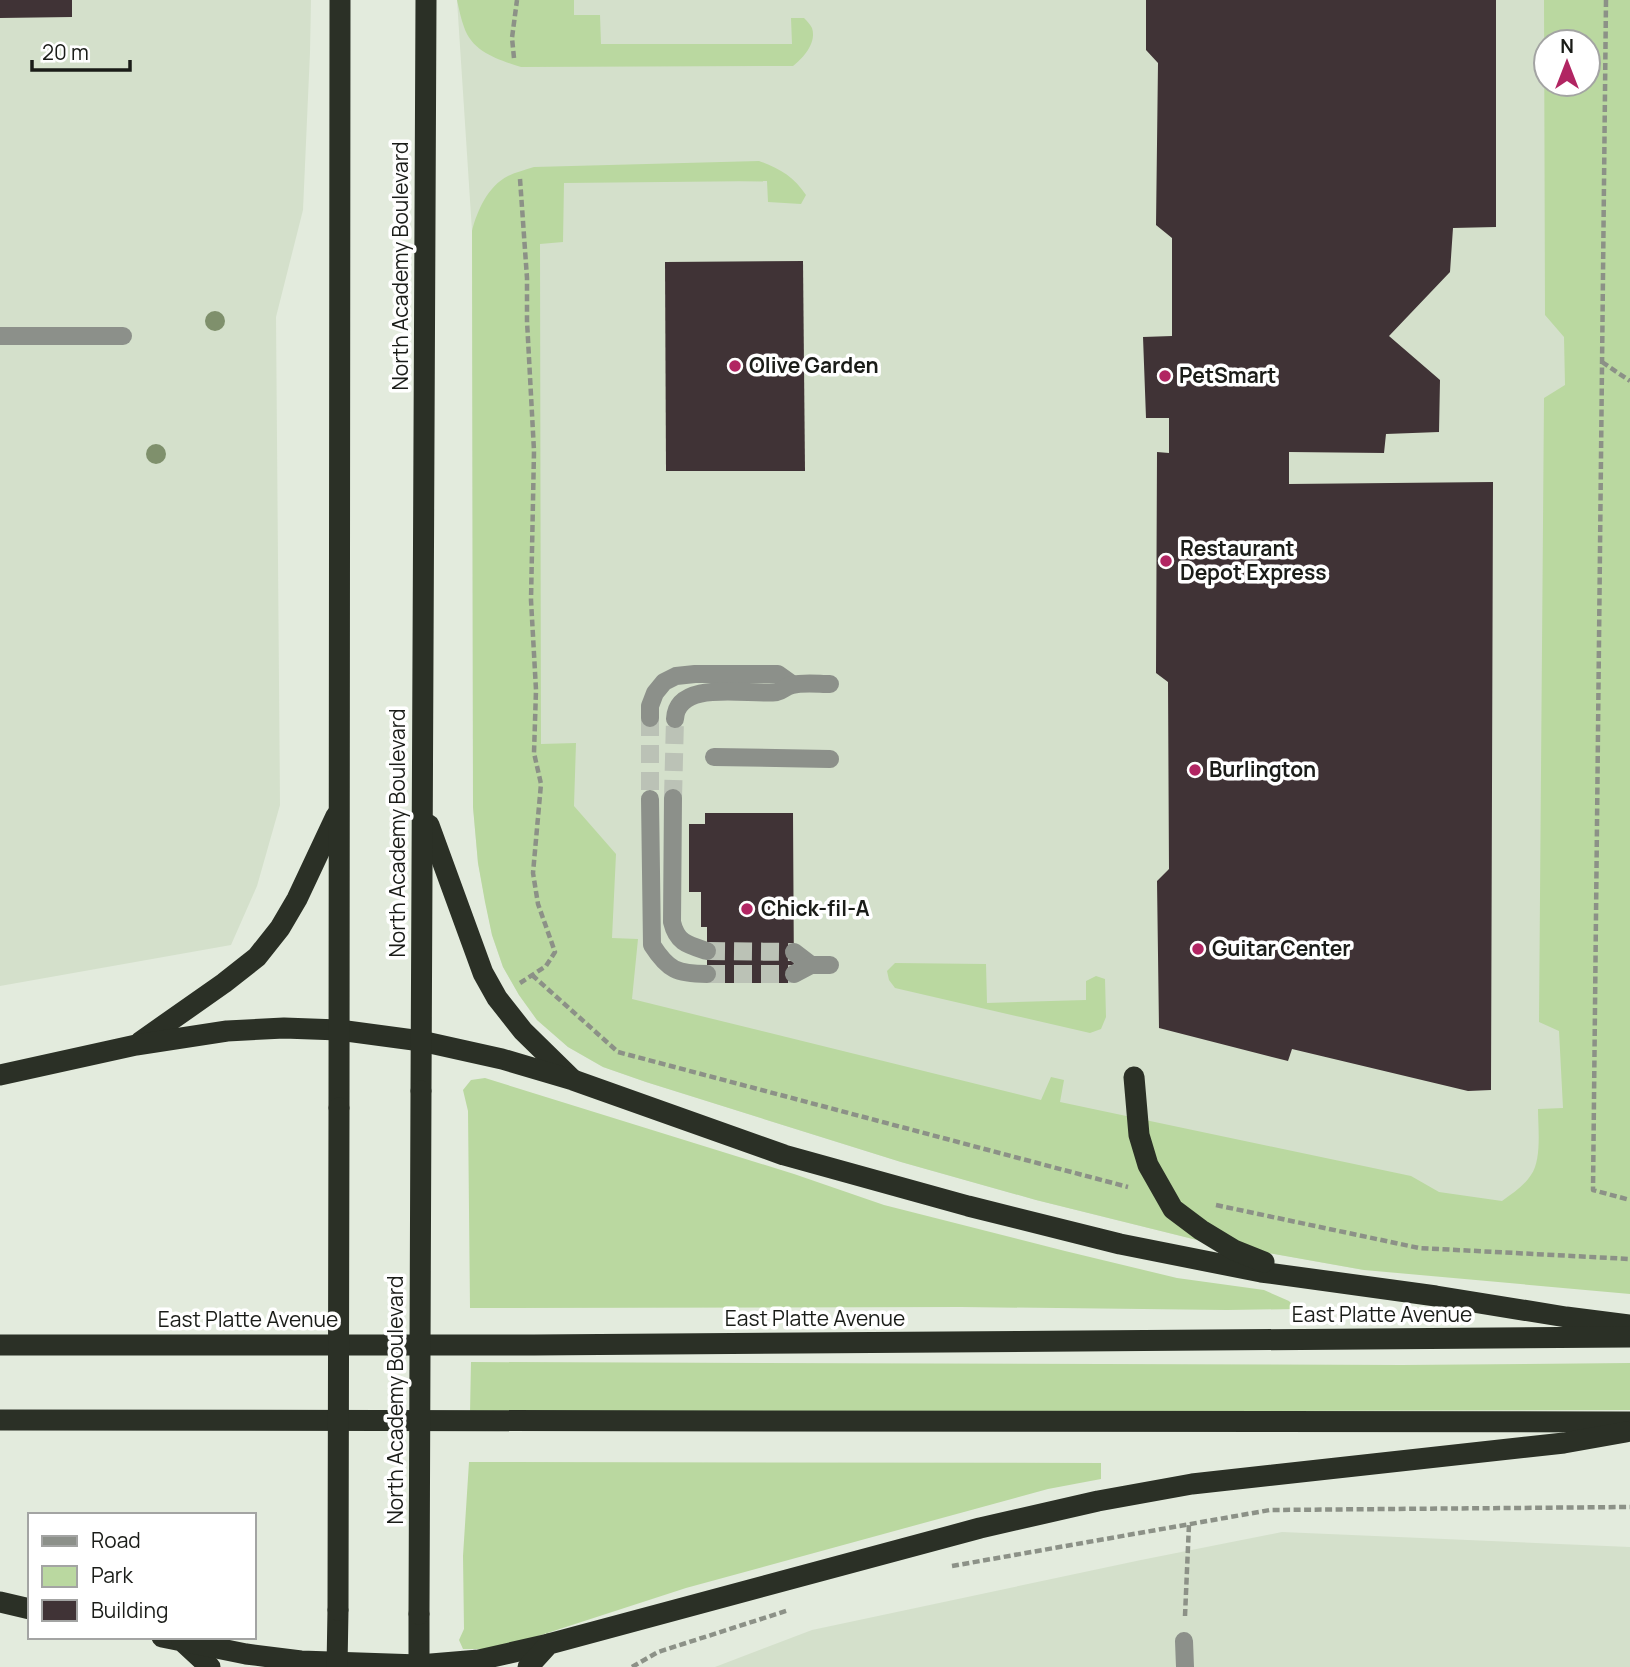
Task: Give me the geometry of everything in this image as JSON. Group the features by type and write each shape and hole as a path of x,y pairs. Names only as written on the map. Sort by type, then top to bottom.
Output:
{"highway":[{"path":"337,1665 340,0"},
{"name":"North Academy Boulevard","path":"419,1666 426,0"},
{"path":"135,1045 225,984 257,957 281,928 297,899 339,807"},
{"path":"423,811 483,973 497,998 523,1031 573,1080"},
{"path":"0,1075 135,1045 228,1031 284,1028 339,1030 421,1041 502,1059 573,1080 784,1155 968,1206 1120,1244 1261,1272 1630,1325"},
{"path":"1134,1077 1139,1135 1148,1165 1173,1209 1234,1250 1302,1277"},
{"name":"East Platte Avenue","path":"0,1345 548,1345 1630,1338"},
{"path":"0,1420 1630,1422"},
{"path":"172,1639 246,1654 337,1665 419,1666 479,1660 550,1644 980,1528 1098,1501 1192,1484 1564,1443 1630,1431"},
{"path":"0,1602 28,1609"},
{"path":"172,1639 210,1667"},
{"path":"528,1667 550,1644"}],"lane":[{"path":"0,336 123,336"},
{"path":"650,718 650,706 655,693 664,682 676,676 778,674 792,684"},
{"path":"675,719 682,701 690,696 736,691 778,692 792,684 830,684"},
{"path":"714,757 830,759"},
{"path":"673,798 672,922 674,930 685,944 707,951"},
{"path":"650,799 652,945 662,961 674,970 707,974"},
{"path":"794,952 811,965"},
{"path":"794,974 811,965 830,965"},
{"path":"1184,1641 1185,1667"}],"path":[{"path":"513,58 512,38 517,0"},
{"path":"1606,0 1593,1190 1630,1200"},
{"path":"517,985 547,966 555,952 538,904 533,873 541,784 534,753 536,690 531,600 534,451 520,179"},
{"path":"1602,362 1630,381"},
{"path":"532,975 618,1052 1102,1180 1419,1248 1630,1259"},
{"path":"948,1567 1269,1510 1630,1507"},
{"path":"1184,1641 1189,1524"},
{"path":"632,1667 658,1652 789,1610"}],"shaded area":[{"path":"0,0 311,0 303,210 276,317 280,805 257,886 231,945 0,986"},
{"path":"457,0 1630,0 1630,1231 1364,1270 1201,1241 1036,1200 901,1162 603,1067 568,1047 537,1020 503,967 492,935 478,863 473,807 472,231"},
{"path":"1282,1532 1630,1547 1630,1667 715,1667 812,1630"}],"green space":[{"path":"457,0 574,0 574,15 600,15 601,44 792,44 791,18 804,18 812,28 813,39 805,54 793,66 521,67 487,54 473,43 464,27"},
{"path":"1544,0 1630,0 1630,1294 1364,1270 1201,1241 1036,1200 901,1162 603,1067 568,1047 537,1020 519,995 503,967 492,935 478,863 473,807 472,231 480,207 501,180 534,167 759,161 791,178 806,195 801,204 768,202 767,181 564,183 563,242 540,244 541,744 576,743 574,806 616,854 612,938 638,939 632,999 1041,1100 1051,1077 1064,1080 1060,1102 1411,1176 1439,1192 1502,1201 1525,1183 1534,1169 1539,1143 1538,1109 1563,1108 1559,1031 1539,1022 1544,398 1565,385 1564,337 1545,315 1544,98 1602,98 1602,28 1544,28"},
{"path":"895,963 986,964 987,1003 1086,1000 1086,981 1096,976 1105,979 1106,1017 1101,1029 1090,1033 895,988 887,971"},
{"path":"485,1078 794,1174 884,1205 1177,1278 1264,1290 1289,1301 1296,1309 470,1308 468,1111 463,1090 471,1080"},
{"path":"471,1362 1402,1365 1630,1363 1630,1410 470,1413"},
{"path":"469,1462 1101,1463 1101,1479 1048,1489 686,1588 532,1638 485,1649 463,1649 459,1640 464,1629 463,1556"}],"building":[{"path":"0,0 72,0 72,17 0,18"},
{"path":"1146,0 1496,0 1496,227 1453,228 1450,272 1389,336 1440,380 1439,432 1386,434 1384,453 1289,452 1289,484 1493,482 1491,1090 1468,1091 1292,1049 1288,1061 1159,1028 1157,881 1169,869 1168,682 1156,673 1157,452 1169,453 1169,418 1146,418 1143,337 1172,336 1172,238 1156,225 1158,63 1146,50"},
{"name":"Olive Garden","path":"803,261 805,471 666,471 665,262"},
{"name":"Chick-fil-A","path":"705,813 793,813 794,983 707,983 707,927 701,927 701,892 689,892 689,824 705,824"}],"tunnel":[{"path":"650,718 650,799"},
{"path":"673,798 675,719"},
{"path":"707,951 794,952"},
{"path":"707,974 794,974"}],"place":[{"name":"Olive Garden","path":"735,366"},
{"name":"PetSmart","path":"1165,376"},
{"name":"Restaurant Depot Express","path":"1166,561"},
{"name":"Burlington","path":"1195,770"},
{"name":"Chick-fil-A","path":"747,909"},
{"name":"Guitar Center","path":"1198,949"}]}
